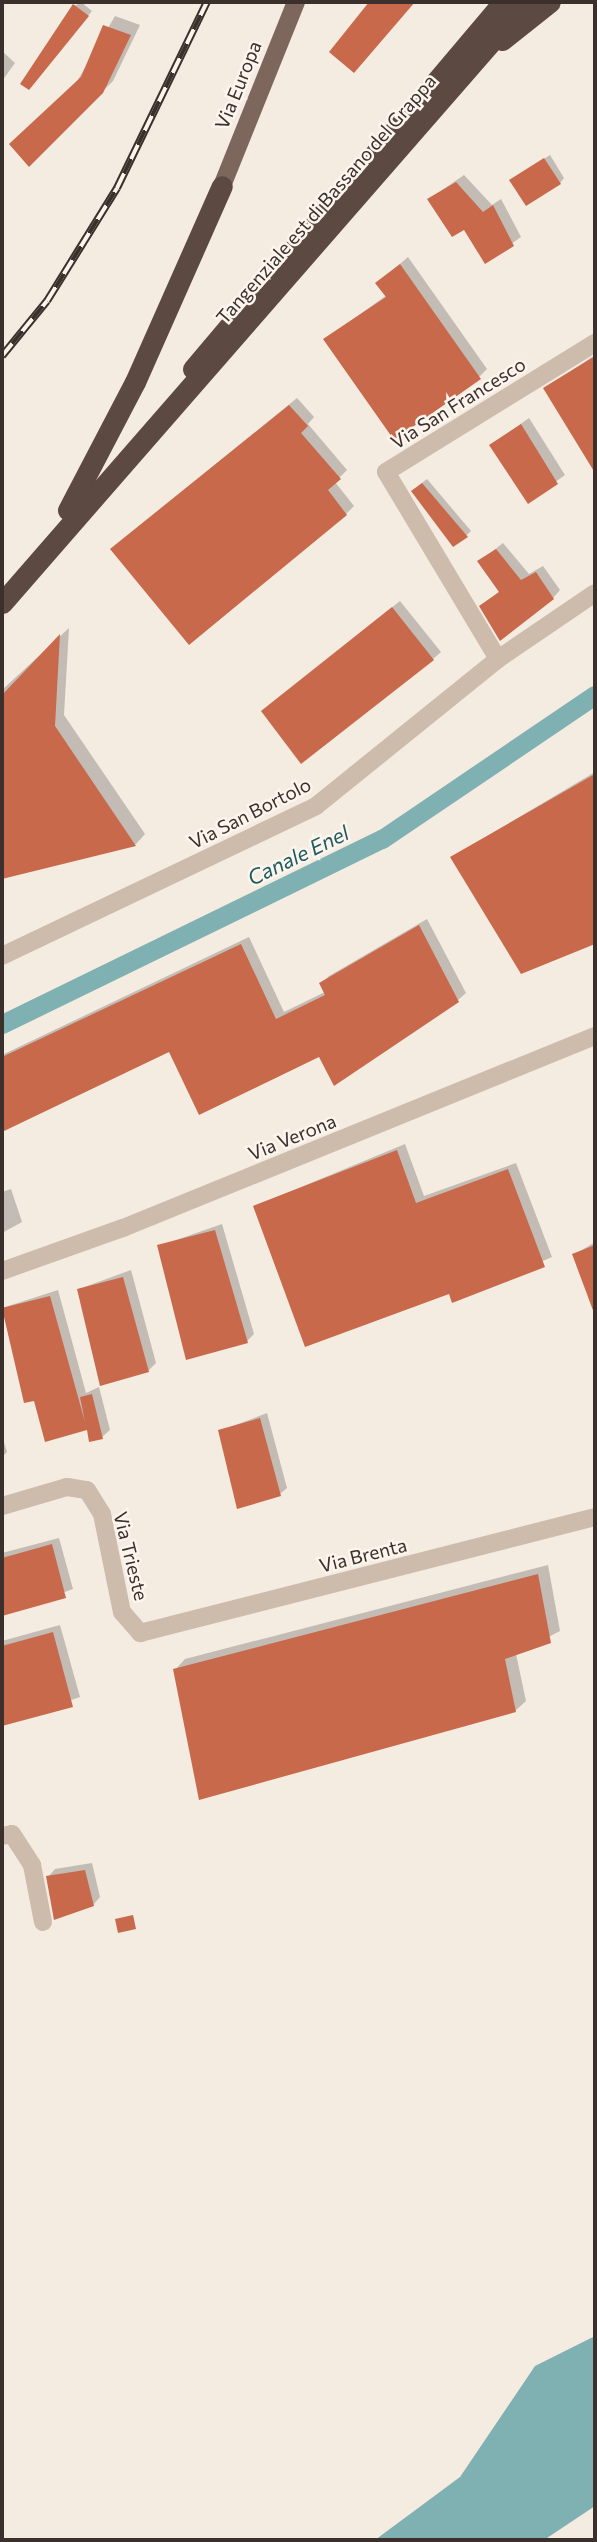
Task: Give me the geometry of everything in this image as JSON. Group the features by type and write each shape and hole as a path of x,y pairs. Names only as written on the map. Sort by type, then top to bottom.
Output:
{"highway":[{"name":"Tangenziale est di Bassano del Grappa","path":"157,422 218,333 503,2"},
{"name":"Tangenziale est di Bassano del Grappa","path":"39,559 157,422 243,332 526,2"},
{"path":"477,57 550,2"},
{"path":"2,603 39,559 111,432 222,186"}],"main road":[{"name":"Via Europa","path":"222,186 296,2"}],"street":[{"name":"Via San Francesco","path":"498,659 386,472 595,343"},
{"name":"Via San Bortolo","path":"2,956 316,806 498,659 595,593"},
{"name":"Via Verona","path":"2,1271 123,1228 595,1036"},
{"name":"Via Trieste","path":"2,1506 67,1487 87,1490 102,1514 122,1612 140,1633"},
{"name":"Via Brenta","path":"140,1633 595,1517"},
{"path":"2,1836 12,1834 32,1865 43,1922"}],"water":[{"path":"595,2336 595,2506 544,2540 375,2540 460,2477 535,2366"}],"building":[{"path":"369,2 415,2 354,73 329,52"},
{"path":"73,4 89,16 29,90 20,84"},
{"path":"103,25 131,35 103,93 29,167 9,144 81,77"},
{"path":"544,158 561,184 526,206 509,180"},
{"path":"456,182 483,212 493,205 514,246 485,264 464,230 452,237 427,199"},
{"path":"400,264 481,379 394,440 323,339 386,297 375,283"},
{"path":"595,356 595,473 543,388"},
{"path":"289,405 308,426 301,433 341,479 328,490 347,515 189,645 110,549"},
{"path":"521,424 558,484 528,504 489,445"},
{"path":"422,483 468,537 453,547 411,491"},
{"path":"496,549 521,580 536,572 554,599 500,641 479,606 499,592 477,561"},
{"path":"392,607 434,660 301,764 261,711"},
{"path":"60,634 55,726 136,846 2,879 2,695"},
{"path":"595,774 595,944 521,974 450,857"},
{"path":"419,925 459,1002 334,1086 319,1057 199,1115 169,1052 2,1132 2,1057 241,944 276,1019 325,995 319,983"},
{"path":"397,1150 416,1203 508,1169 545,1267 452,1303 449,1294 305,1347 253,1206"},
{"path":"215,1230 248,1343 186,1360 157,1245"},
{"path":"595,1245 595,1313 594,1313 572,1254"},
{"path":"123,1277 149,1372 100,1386 77,1289"},
{"path":"50,1296 85,1422 80,1397 92,1394 103,1439 89,1442 87,1430 45,1442 34,1401 24,1403 2,1308"},
{"path":"260,1418 281,1496 237,1509 218,1430"},
{"path":"52,1544 66,1598 2,1616 2,1558"},
{"path":"538,1574 551,1643 505,1659 516,1712 199,1800 173,1669"},
{"path":"53,1632 73,1707 2,1726 2,1646"},
{"path":"85,1870 94,1906 54,1920 46,1876"},
{"path":"133,1915 136,1929 118,1933 115,1919"}],"waterway":[{"name":"Canale Enel","path":"2,1024 382,839 595,695"}],"railway":[{"path":"2,356 47,301 117,188 207,2"}]}
